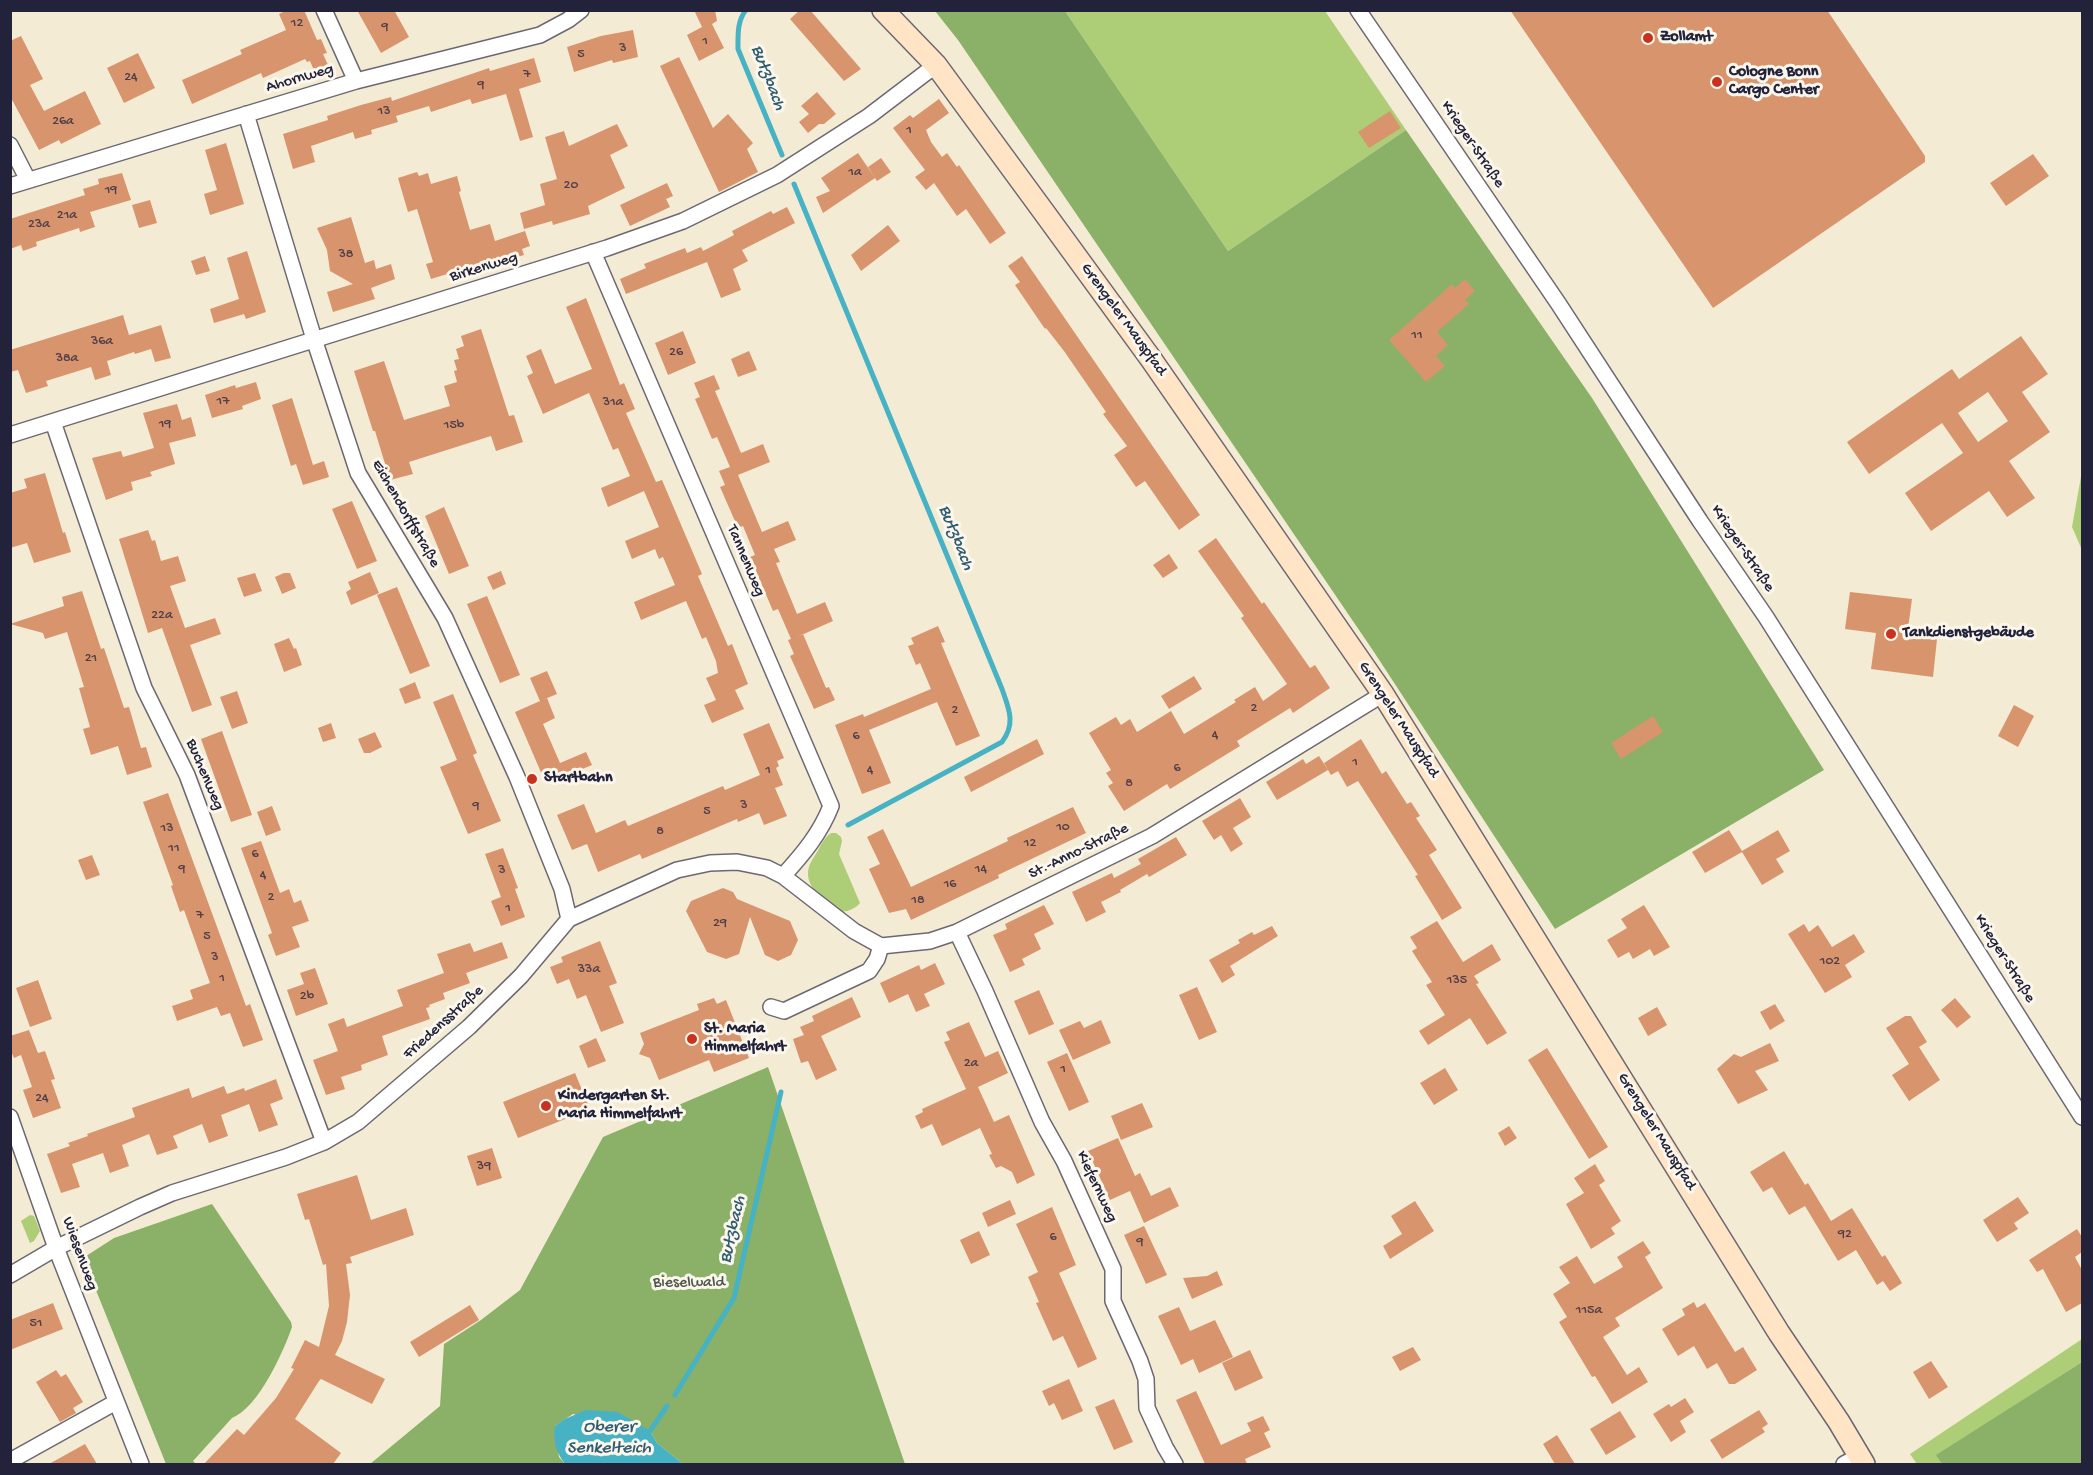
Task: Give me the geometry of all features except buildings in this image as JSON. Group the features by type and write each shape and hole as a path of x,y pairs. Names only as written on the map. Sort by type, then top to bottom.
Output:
{"main road":[{"name":"Grengeler Mauspfad","path":"883,10 936,65 1151,359 1383,694 1779,1333 1856,1462"}],"street":[{"path":"324,10 356,81"},
{"name":"Ahornweg","path":"10,186 356,81 540,34 568,20 580,10"},
{"name":"Krieger-Straße","path":"1358,10 1558,303 1766,618 2082,1117"},
{"name":"Birkenweg","path":"10,435 593,252 683,221 777,176 869,116 936,65"},
{"name":"Eichendorffstraße","path":"246,114 314,339 358,473 445,618 526,799 562,889 569,919"},
{"path":"10,145 28,180"},
{"name":"Tannenweg","path":"593,252 831,806 825,822 810,846 783,876"},
{"name":"Buchenweg","path":"53,422 144,688 188,775 324,1142"},
{"name":"St.-Anno-Straße","path":"881,946 930,941 957,932 1152,836 1383,694"},
{"name":"Friedensstraße","path":"10,1275 56,1248 172,1193 286,1158 324,1142 358,1122 469,1028 521,976 569,919 677,870 699,865 736,862 767,868 783,876 862,937 881,946"},
{"name":"Kiefernweg","path":"957,932 1038,1112 1064,1161 1113,1269 1113,1301 1146,1379 1148,1408 1175,1464"},
{"path":"777,1009 869,971 877,959 881,946"},
{"name":"Wiesenweg","path":"10,1117 56,1248 141,1464"},
{"path":"10,1461 116,1402"}],"green space":[{"path":"935,11 1065,11 1228,251 1406,130 1592,398 1824,770 1555,929 1374,652 958,40"},
{"path":"1065,11 1325,11 1406,130 1228,251"},
{"path":"2082,471 2082,550 2072,527"},
{"path":"831,833 836,833 841,837 839,854 860,903 847,911 834,909 823,901 814,890 809,878 808,870 811,862 826,837"},
{"name":"Bieselwald","path":"768,1067 905,1464 683,1464 657,1443 650,1431 573,1414 555,1426 559,1457 565,1464 370,1464 440,1406 444,1344 481,1320 520,1290 603,1137"},
{"path":"212,1204 291,1322 292,1327 276,1365 260,1392 242,1412 232,1418 193,1461 196,1464 166,1464 83,1258 114,1238"},
{"path":"30,1215 34,1216 40,1231 30,1243 21,1221"},
{"path":"2082,1339 2082,1362 1937,1455 1942,1464 1917,1464 1910,1454"},
{"path":"2082,1362 2082,1464 1942,1464 1936,1455"}],"water":[{"name":"Oberer Senkelteich","path":"586,1410 618,1412 650,1431 657,1443 683,1464 565,1464 556,1446 555,1426"}],"waterway":[{"name":"Butzbach","path":"746,10 740,23 738,49 782,155"},
{"name":"Butzbach","path":"794,184 1002,689 1010,716 1009,729 1002,742 848,825"},
{"name":"Butzbach","path":"675,1395 734,1298 781,1092"},
{"name":"Butzbach","path":"650,1431 667,1406"}],"place":[{"name":"Zollamt","path":"1648,38"},
{"name":"Cologne Bonn Cargo Center","path":"1717,82"},
{"name":"Tankdienstgebäude","path":"1891,634"},
{"name":"Startbahn","path":"532,779"},
{"name":"St. Maria Himmelfahrt","path":"692,1039"},
{"name":"Kindergarten St. Maria Himmelfahrt","path":"546,1106"}]}
